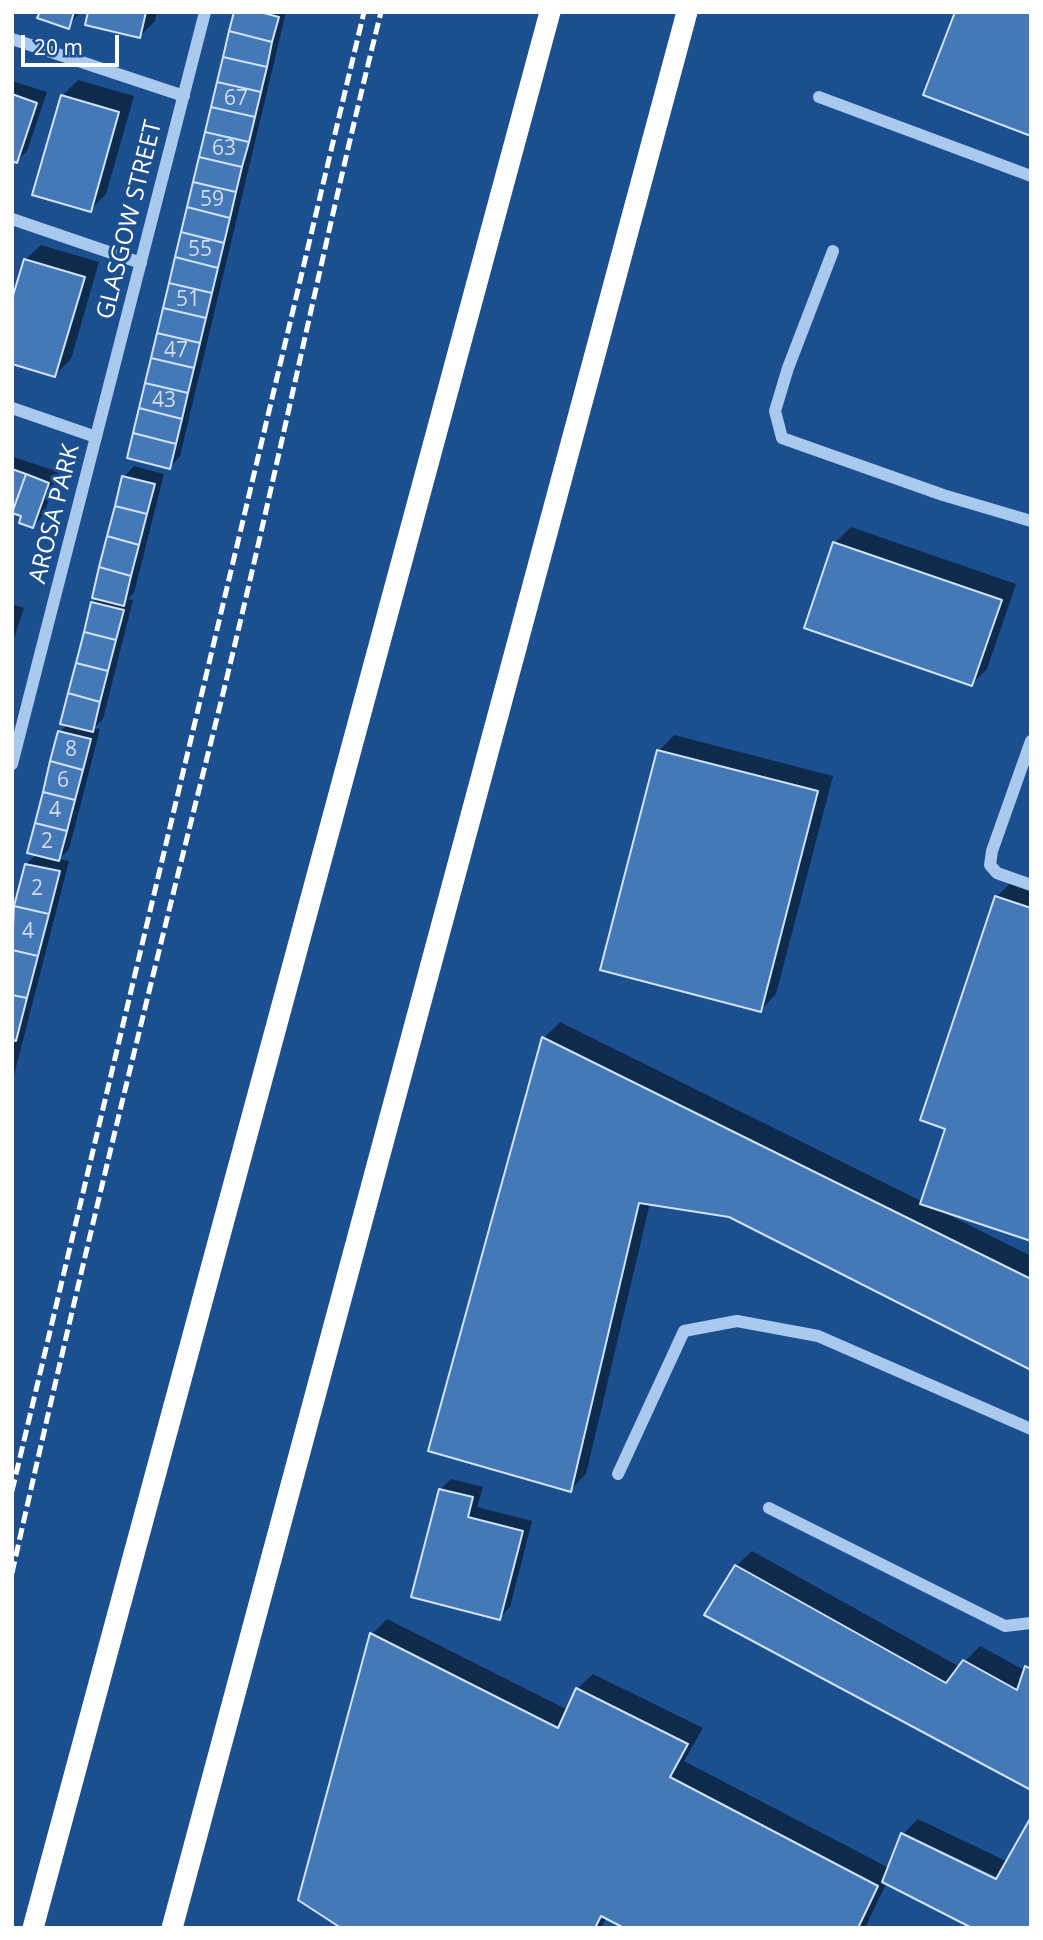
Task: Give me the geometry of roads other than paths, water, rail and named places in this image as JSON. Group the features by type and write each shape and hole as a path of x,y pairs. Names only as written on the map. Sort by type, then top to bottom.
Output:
{"highway":[{"path":"33,1928 550,12"},
{"path":"173,1928 687,12"}],"street":[{"name":"GLASGOW STREET","path":"96,437 205,12"},
{"path":"12,39 184,96"},
{"path":"820,97 1031,176"},
{"path":"12,219 141,263"},
{"path":"833,251 788,368 775,411 782,438 943,495 1031,521"},
{"path":"12,408 96,437"},
{"name":"AROSA PARK","path":"12,764 18,721 96,437"},
{"path":"1030,744 992,851 990,865 997,873 1031,885"},
{"path":"618,1474 684,1331 737,1321 818,1336 1031,1429"},
{"path":"769,1508 1005,1626 1031,1623"}],"railway":[{"path":"12,1491 364,12"},
{"path":"12,1573 110,1153 235,644 381,12"}]}
